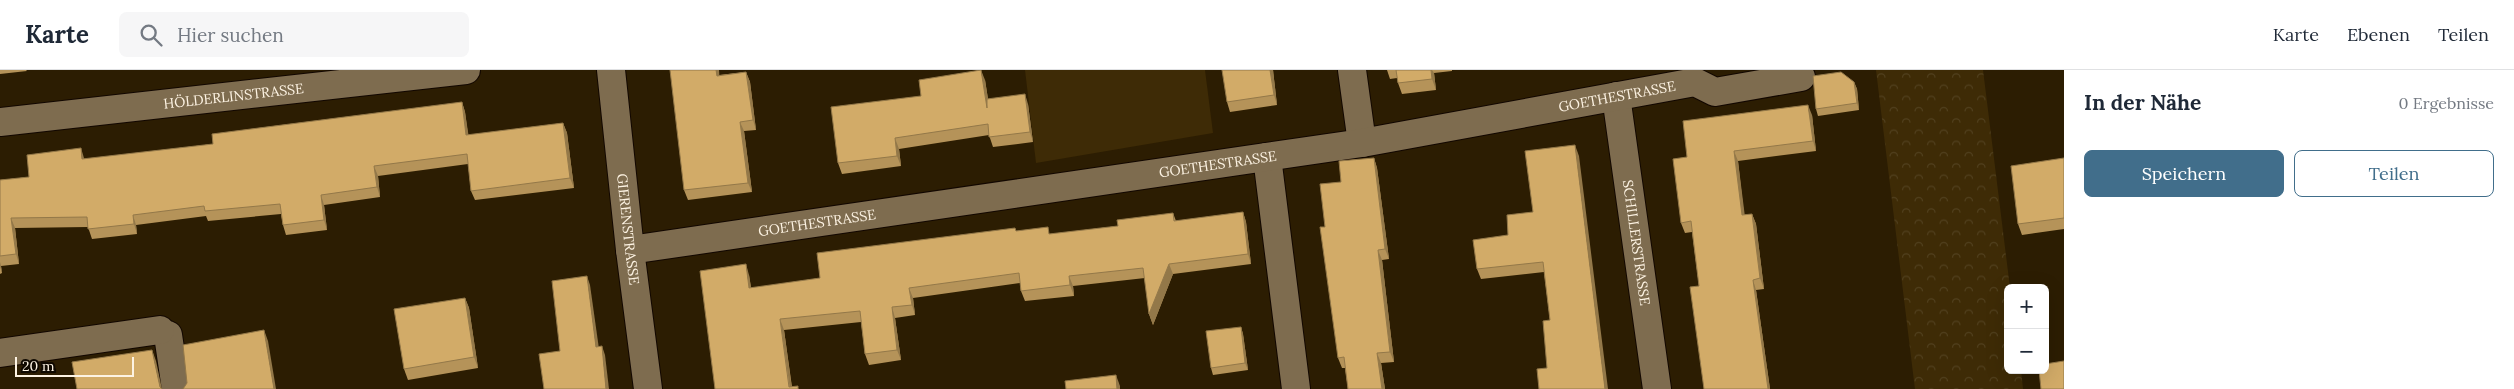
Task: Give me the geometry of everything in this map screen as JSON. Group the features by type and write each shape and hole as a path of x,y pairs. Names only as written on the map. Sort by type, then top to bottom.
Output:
{"street":[{"name":"HÖLDERLINSTRASSE","path":"0,122 466,70"},
{"name":"GIERENSTRASSE","path":"611,70 630,250 648,389"},
{"path":"1352,70 1362,143"},
{"name":"GOETHESTRASSE","path":"630,250 1362,143 1616,96 1694,76 1715,92 1801,77"},
{"name":"SCHILLERSTRASSE","path":"1616,96 1657,389"},
{"path":"1267,157 1296,389"},
{"path":"0,353 164,332 176,389"}],"green space":[{"path":"1025,70 1205,70 1213,133 1036,163"},
{"path":"1876,70 1983,70 2010,284 2004,284 2004,374 2021,374 2023,389 1915,389"}],"building":[{"path":"670,70 716,70 717,76 746,72 753,120 740,122 748,183 684,190"},
{"path":"981,70 987,108 987,99 1025,94 1030,132 989,137 988,124 895,138 897,156 838,163 831,107 921,96 919,80"},
{"path":"1222,70 1270,70 1274,95 1227,102"},
{"path":"1396,70 1431,70 1432,79 1398,83"},
{"path":"1841,72 1854,82 1857,103 1816,109 1813,76"},
{"path":"462,102 466,135 563,123 570,178 471,191 467,154 374,166 377,187 321,195 324,220 283,225 280,204 205,211 204,206 133,215 134,224 88,229 87,217 11,218 16,254 0,256 0,180 29,177 27,155 81,148 82,159 213,144 212,134"},
{"path":"1808,105 1813,141 1734,151 1742,215 1752,214 1760,278 1753,280 1768,389 1704,389 1690,287 1699,286 1691,221 1681,223 1673,159 1687,157 1683,121"},
{"path":"1575,145 1605,389 1539,389 1537,369 1547,368 1543,321 1550,320 1543,262 1477,269 1473,240 1508,235 1507,215 1533,212 1525,151"},
{"path":"1374,158 1385,249 1378,250 1390,352 1377,353 1382,389 1348,389 1344,357 1338,358 1320,227 1325,227 1320,184 1341,182 1339,161"},
{"path":"2064,158 2064,218 2018,224 2011,166"},
{"path":"1243,212 1248,254 1169,264 1149,314 1143,268 1069,276 1070,285 1021,291 1019,273 909,288 912,305 892,307 897,350 865,354 860,311 780,319 789,387 798,386 798,389 715,389 700,271 746,264 749,288 820,278 817,253 1015,228 1016,231 1048,227 1049,234 1118,226 1117,220 1173,213 1174,221"},
{"path":"587,276 596,347 602,346 606,389 544,389 539,354 560,351 552,281"},
{"path":"465,298 474,357 404,369 394,309"},
{"path":"1241,327 1245,363 1211,368 1206,331"},
{"path":"264,330 274,389 183,389 187,383 183,345"},
{"path":"152,350 162,389 77,389 72,362"},
{"path":"2064,361 2064,389 2041,389 2039,374 2049,374 2049,363"},
{"path":"1116,375 1117,389 1066,389 1065,381"}]}
